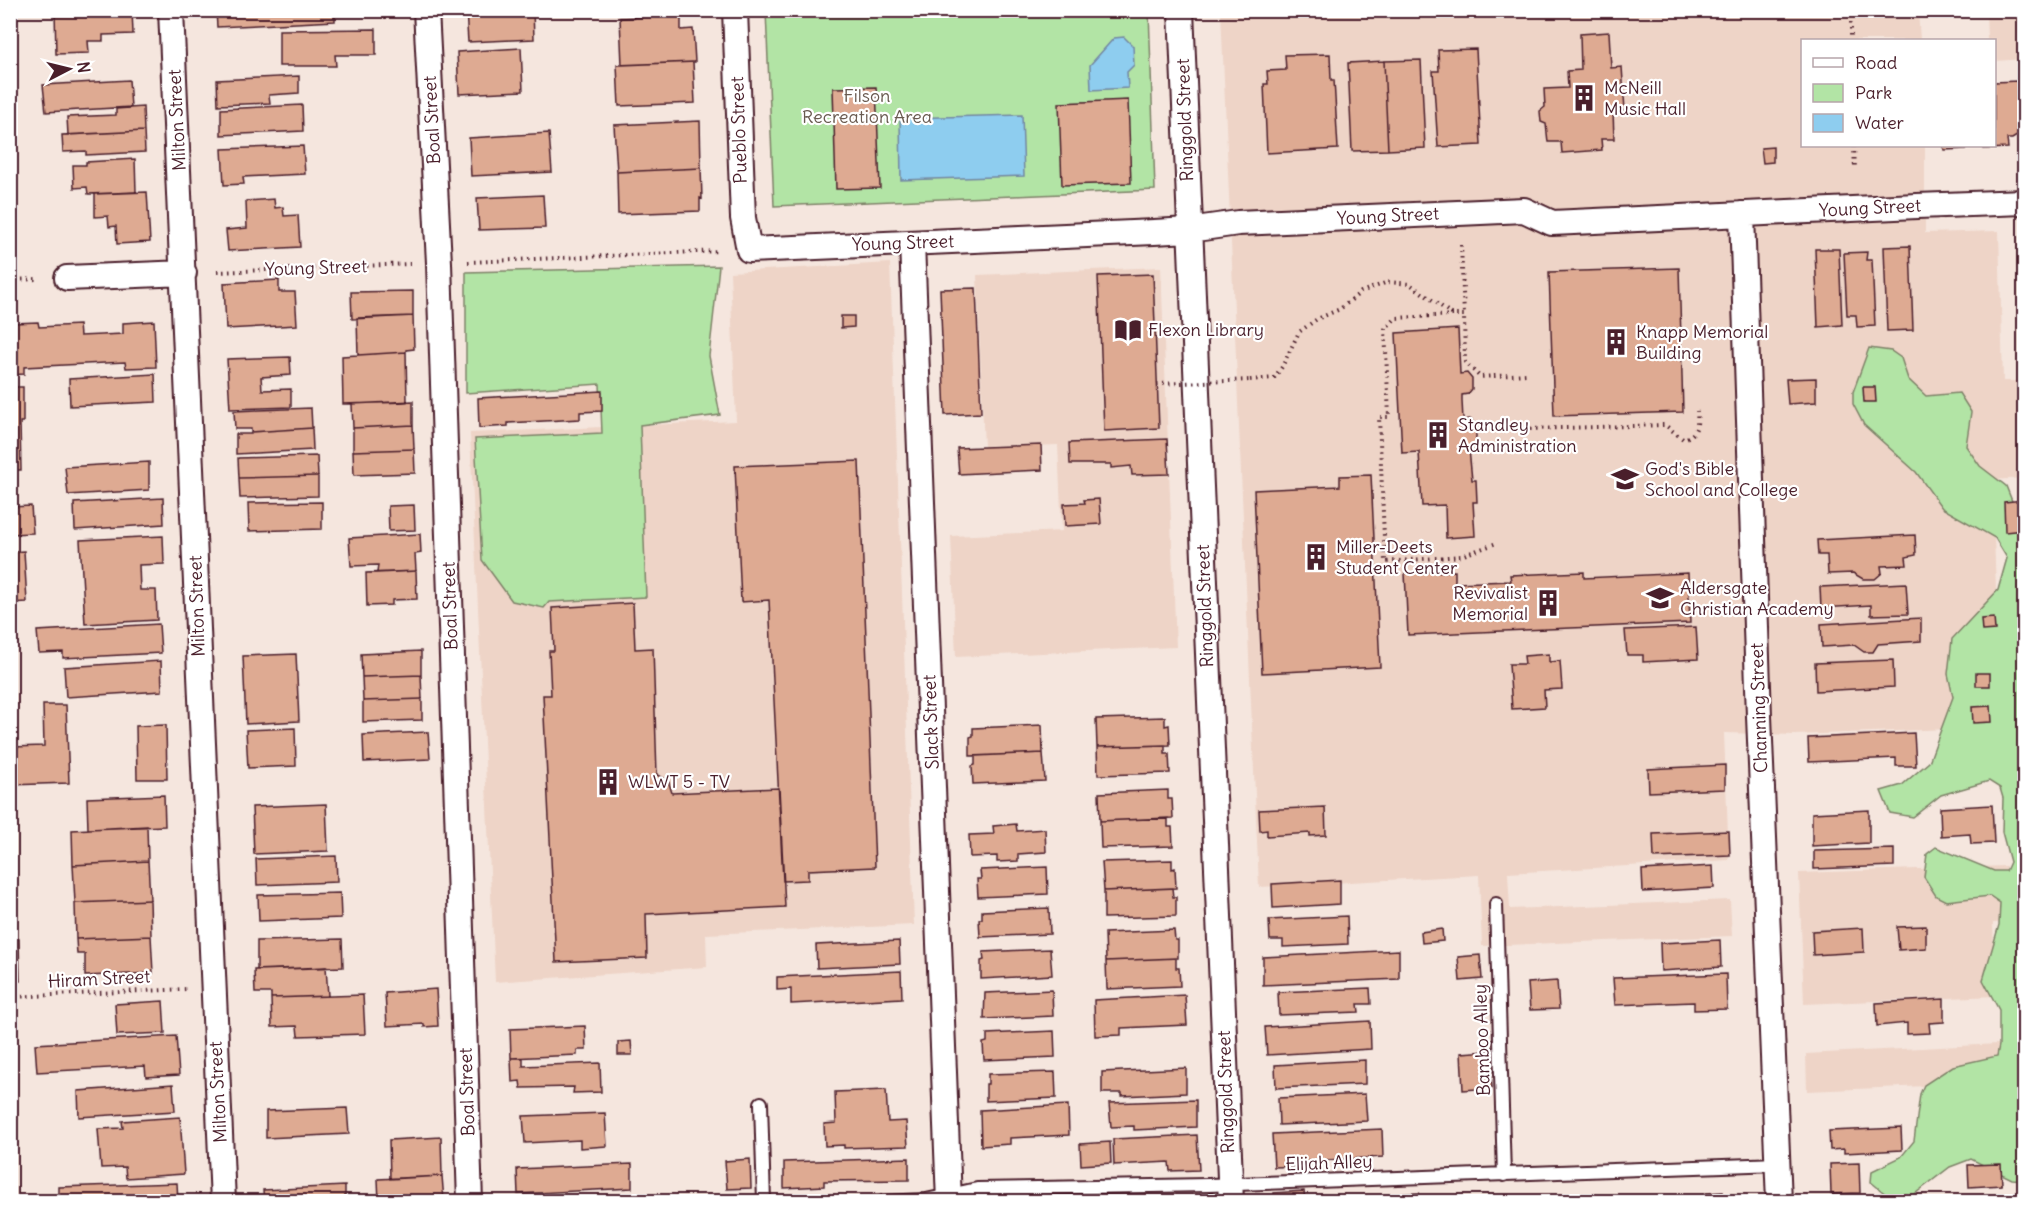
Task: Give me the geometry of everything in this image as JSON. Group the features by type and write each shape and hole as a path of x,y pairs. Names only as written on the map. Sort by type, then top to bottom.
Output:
{"street":[{"name":"Milton Street","path":"171,10 223,1202"},
{"name":"Boal Street","path":"426,10 439,275 470,1202"},
{"name":"Pueblo Street","path":"735,10 743,218 749,250"},
{"name":"Ringgold Street","path":"1181,10 1231,1193"},
{"name":"Young Street","path":"749,250 1189,230 1238,223 1524,210 1552,224 2025,202"},
{"name":"Channing Street","path":"1742,214 1758,704 1779,1202"},
{"name":"Slack Street","path":"912,243 949,1198"},
{"path":"67,278 184,273"}],"lane":[{"name":"Bamboo Alley","path":"1496,904 1504,1176"},
{"path":"761,1103 764,1202"},
{"name":"Elijah Alley","path":"883,1202 949,1198 978,1189 1231,1193 1504,1176 1778,1164"}],"path":[{"path":"1851,10 1851,39"},
{"path":"1854,147 1855,170"},
{"path":"1461,245 1465,362 1480,377 1527,374"},
{"path":"461,263 719,251"},
{"name":"Young Street","path":"217,272 415,264"},
{"path":"1157,384 1274,378 1299,332 1317,319 1340,309 1361,292 1388,282 1410,284 1453,315"},
{"path":"1464,315 1396,318 1384,329 1389,417 1379,417 1385,562 1461,556 1497,543"},
{"path":"1530,429 1665,425 1683,439 1691,436 1696,430 1697,411"},
{"name":"Hiram Street","path":"10,997 189,988"}],"shaded area":[{"name":"God's Bible School and College","path":"1221,11 1918,11 1920,39 1801,39 1801,147 1925,147 1925,233 1999,231 2003,381 2024,381 2024,478 1992,480 2001,727 1794,735 1724,733 1729,860 1508,873 1510,909 1730,900 1732,936 1482,946 1479,875 1259,887"},
{"path":"1986,11 2024,11 2024,59 1996,61 1996,39 1987,39"},
{"path":"890,263 914,925 706,934 707,967 495,982 470,433 736,421 730,272"},
{"path":"1161,267 1176,647 956,657 951,536 1062,531 1058,445 984,448 977,275"},
{"path":"2006,866 2008,922 1993,923 1996,996 1804,1004 1799,873"},
{"path":"1998,1044 1999,1083 1807,1091 1806,1054"}],"green space":[{"name":"Filson Recreation Area","path":"766,11 1149,11 1155,190 774,206"},
{"path":"719,266 709,356 720,415 640,425 646,597 549,602 544,608 512,601 482,560 475,439 602,433 600,384 466,393 466,272"},
{"path":"1869,348 1891,351 1901,358 1908,379 1926,396 1959,393 1971,412 1966,446 1980,466 2006,486 2024,531 2024,1180 2012,1179 1971,1159 1950,1167 1912,1196 1888,1196 1871,1182 1872,1171 1901,1157 1914,1141 1920,1094 1924,1085 1953,1066 1997,1056 1999,1045 1999,1010 1983,980 1999,925 2000,903 1990,896 1946,901 1936,896 1924,877 1927,854 1936,847 1994,871 2006,871 2010,862 2002,832 2003,798 2000,788 1989,781 1941,795 1913,817 1890,813 1881,791 1902,785 1929,762 1953,697 1948,674 1952,639 1998,590 2007,558 1995,538 1942,508 1916,472 1864,425 1853,404 1853,392"}],"water":[{"path":"1124,37 1133,46 1134,65 1127,72 1128,88 1091,90 1090,65 1114,38"},
{"path":"1022,115 1024,176 901,180 900,118"}],"building":[{"path":"132,10 133,34 103,35 103,41 88,41 89,53 56,54 55,11"},
{"path":"216,10 335,10 335,21 217,27"},
{"path":"466,10 533,10 534,39 468,42"},
{"path":"681,15 681,30 693,29 695,62 622,65 620,18"},
{"path":"376,29 376,55 335,55 336,66 279,66 279,30"},
{"name":"McNeill Music Hall","path":"1609,32 1611,68 1622,67 1625,110 1613,111 1614,139 1601,139 1602,150 1562,153 1561,142 1548,142 1546,124 1541,122 1540,111 1545,107 1544,89 1568,88 1567,71 1581,70 1580,34"},
{"path":"521,48 523,91 459,94 457,52"},
{"path":"1476,49 1481,145 1438,147 1433,71 1439,71 1438,50"},
{"path":"1330,54 1331,80 1334,80 1338,149 1267,153 1264,84 1268,84 1267,71 1286,70 1285,55"},
{"path":"1421,60 1425,148 1388,150 1384,61"},
{"path":"1384,61 1388,150 1352,151 1348,63"},
{"path":"693,62 695,103 619,106 617,65"},
{"path":"299,76 299,93 269,95 270,103 218,105 217,80"},
{"path":"129,80 131,107 46,112 43,85"},
{"path":"2018,81 2020,134 2007,139 2008,148 1984,149 1984,147 1996,147 1996,82"},
{"path":"876,87 880,188 836,189 833,88"},
{"path":"1128,100 1131,183 1062,185 1059,103"},
{"path":"302,105 303,131 221,135 221,109"},
{"path":"143,107 144,131 68,135 67,117 116,115 116,109"},
{"path":"700,121 701,168 617,172 614,125"},
{"path":"144,131 145,152 86,155 86,151 63,152 62,135"},
{"path":"549,133 552,172 471,176 469,138"},
{"path":"303,146 305,174 243,177 244,184 224,185 222,149"},
{"path":"1773,147 1773,162 1763,163 1761,148"},
{"path":"1943,147 1967,147 1967,149 1944,150"},
{"path":"135,159 136,192 88,194 87,187 74,188 73,165"},
{"path":"701,168 700,211 618,214 617,172"},
{"path":"147,192 150,242 117,244 116,226 109,227 108,216 95,217 95,194"},
{"path":"543,195 545,228 479,230 477,198"},
{"path":"274,199 275,208 283,207 284,216 298,215 300,247 228,251 226,230 247,228 246,201"},
{"path":"1910,246 1913,330 1887,331 1884,247"},
{"path":"1815,249 1839,249 1842,325 1818,327"},
{"path":"1867,252 1866,260 1872,260 1875,326 1857,327 1856,315 1847,315 1844,253"},
{"name":"Knapp Memorial Building","path":"1679,268 1683,412 1554,416 1549,272"},
{"name":"Flexon Library","path":"1153,274 1159,428 1104,431 1098,276"},
{"path":"279,280 279,292 295,292 297,325 226,329 224,283"},
{"path":"976,288 981,413 945,415 940,289"},
{"path":"413,291 413,316 352,319 351,292"},
{"path":"413,316 414,349 406,350 406,352 358,355 357,318"},
{"path":"841,316 854,316 854,327 841,328"},
{"path":"154,321 156,367 126,368 125,362 24,367 24,374 10,375 10,333 14,332 14,323 38,322 39,327 79,325 80,336 123,334 123,323"},
{"name":"Standley Administration","path":"1458,329 1460,374 1467,373 1472,379 1472,389 1468,394 1462,395 1462,401 1463,420 1470,419 1476,425 1476,444 1469,449 1472,480 1476,480 1477,502 1473,502 1475,536 1446,538 1445,505 1422,506 1419,452 1402,453 1396,333"},
{"path":"406,352 407,402 343,404 342,356"},
{"path":"290,357 291,375 261,377 262,390 291,389 291,407 230,409 227,359"},
{"path":"155,374 156,402 70,406 69,379"},
{"path":"1816,378 1816,402 1788,404 1786,379"},
{"path":"10,387 23,387 23,422 20,422 21,470 10,470"},
{"path":"1863,387 1875,387 1876,402 1864,402"},
{"path":"602,391 602,411 580,412 580,419 508,423 508,426 479,428 478,398"},
{"path":"413,401 413,425 353,428 352,404"},
{"path":"311,408 312,428 251,432 251,429 235,429 234,411"},
{"path":"413,425 414,449 353,451 353,428"},
{"path":"312,428 313,450 236,454 236,434"},
{"path":"1167,439 1169,474 1132,475 1131,466 1111,468 1111,464 1070,464 1069,443"},
{"path":"1041,445 1042,470 959,474 957,448"},
{"path":"414,449 415,473 354,475 353,451"},
{"path":"317,456 318,476 239,478 238,458"},
{"path":"859,461 875,867 808,870 808,880 783,881 769,600 741,602 735,466"},
{"path":"149,462 149,490 68,495 65,467"},
{"name":"Miller-Deets Student Center","path":"1371,475 1380,667 1262,673 1254,490 1340,486 1340,476"},
{"path":"318,476 318,496 240,498 239,478"},
{"path":"163,498 164,524 75,530 74,503"},
{"path":"1099,499 1101,524 1065,526 1064,504 1085,503 1084,500"},
{"path":"2024,500 2024,530 2005,532 2004,502"},
{"path":"322,502 322,529 249,531 248,503"},
{"path":"414,505 415,530 389,531 388,506"},
{"path":"31,506 33,533 10,534 10,507"},
{"path":"420,534 421,553 415,554 416,571 377,573 378,565 351,566 349,538"},
{"path":"1915,535 1916,555 1906,557 1907,565 1881,566 1882,573 1875,579 1863,579 1853,573 1828,574 1827,555 1818,555 1817,540"},
{"path":"163,536 164,564 139,565 140,590 156,590 157,620 85,624 80,540"},
{"path":"24,551 27,602 10,603 10,552"},
{"path":"416,571 417,599 392,600 392,605 367,606 366,573"},
{"name":"Revivalist Memorial","path":"1455,571 1455,583 1511,581 1510,575 1584,572 1584,578 1688,573 1690,623 1408,635 1405,573"},
{"path":"1906,583 1908,614 1871,615 1871,605 1821,608 1820,587"},
{"name":"WLWT 5 - TV","path":"633,603 635,649 653,648 657,775 668,780 672,793 779,788 785,907 646,914 647,958 556,962 543,695 551,695 549,651 554,651 552,608"},
{"path":"1921,618 1921,641 1878,644 1873,652 1864,652 1854,645 1822,647 1821,624"},
{"path":"1994,618 1995,630 1982,631 1981,619"},
{"path":"159,624 161,653 63,658 63,652 39,653 37,631"},
{"path":"1696,627 1698,659 1643,662 1643,655 1627,655 1625,630"},
{"path":"421,651 421,675 362,677 361,654"},
{"path":"296,654 299,721 246,724 243,656"},
{"path":"1549,654 1549,662 1560,661 1562,689 1544,690 1545,707 1512,709 1509,664 1525,664 1524,656"},
{"path":"1893,660 1894,687 1816,691 1815,663"},
{"path":"161,661 162,691 66,697 64,667"},
{"path":"1976,673 1990,673 1990,686 1976,686"},
{"path":"421,675 422,699 363,701 362,677"},
{"path":"422,699 422,720 363,722 363,701"},
{"path":"43,705 66,705 69,783 10,785 10,717 12,747 44,746"},
{"path":"1991,706 1992,722 1973,723 1972,707"},
{"path":"1165,717 1165,726 1169,725 1170,745 1097,747 1096,719"},
{"path":"166,725 167,779 137,779 136,726"},
{"path":"1042,725 1043,753 970,756 970,737 973,736 973,728"},
{"path":"295,728 296,766 248,768 246,730"},
{"path":"428,732 430,759 364,762 363,735"},
{"path":"1914,733 1916,766 1896,766 1896,758 1809,762 1808,738"},
{"path":"1165,745 1165,754 1169,754 1170,773 1098,775 1097,747"},
{"path":"1043,753 1045,781 973,784 972,766 975,765 975,756"},
{"path":"1725,765 1725,789 1649,792 1648,769"},
{"path":"1168,790 1168,799 1172,799 1173,818 1100,821 1099,793"},
{"path":"164,795 165,826 88,829 87,798"},
{"path":"326,804 328,851 254,854 252,807"},
{"path":"1992,805 1994,843 1971,844 1970,834 1941,836 1940,808"},
{"path":"1325,807 1326,835 1310,836 1310,833 1267,836 1267,830 1260,831 1259,810"},
{"path":"1869,810 1869,843 1812,846 1812,813"},
{"path":"1168,818 1168,827 1172,827 1173,846 1101,848 1100,821"},
{"path":"1016,824 1017,831 1045,829 1046,852 1018,854 1018,861 997,862 997,856 970,857 969,835 994,834 993,826"},
{"path":"147,826 148,861 73,865 72,830"},
{"path":"1729,831 1730,855 1654,858 1653,834"},
{"path":"1894,849 1894,866 1814,869 1814,851"},
{"path":"336,856 337,882 257,885 256,859"},
{"path":"1172,860 1172,869 1175,868 1176,888 1104,891 1102,862"},
{"path":"148,861 150,900 75,903 73,865"},
{"path":"1713,866 1714,888 1643,892 1642,870"},
{"path":"1047,867 1048,894 978,897 977,879 981,879 980,870"},
{"path":"1340,880 1340,904 1273,908 1272,884"},
{"path":"1172,888 1173,897 1176,897 1176,916 1104,918 1104,891"},
{"path":"340,893 341,918 259,921 258,895"},
{"path":"150,900 151,936 76,939 75,903"},
{"path":"1049,908 1050,934 980,937 979,919 982,919 982,911"},
{"path":"1347,916 1348,944 1283,947 1283,940 1270,940 1269,920"},
{"path":"1926,926 1926,948 1899,950 1897,927"},
{"path":"1863,928 1864,952 1813,955 1812,931"},
{"path":"1442,929 1443,941 1422,943 1421,932"},
{"path":"1174,930 1175,940 1178,940 1178,958 1106,961 1105,933"},
{"path":"151,936 153,973 85,976 85,954 77,954 76,939"},
{"path":"19,939 20,981 10,981 10,940"},
{"path":"342,939 343,967 257,970 257,941"},
{"path":"1720,940 1721,967 1661,971 1660,943"},
{"path":"899,941 900,964 817,968 816,945"},
{"path":"1050,949 1052,975 981,979 983,952"},
{"path":"1399,950 1399,979 1263,985 1263,957"},
{"path":"1480,955 1482,979 1460,981 1458,957"},
{"path":"1176,958 1180,986 1107,989 1106,961"},
{"path":"326,967 328,996 271,998 271,993 255,993 254,970"},
{"path":"901,971 902,998 791,1004 791,989 777,990 777,977"},
{"path":"1726,974 1727,1009 1694,1010 1694,1002 1615,1005 1613,978"},
{"path":"1557,981 1559,1009 1530,1010 1528,983"},
{"path":"1370,988 1371,1004 1358,1004 1359,1012 1279,1015 1278,992"},
{"path":"436,989 438,1026 424,1027 424,1024 387,1026 385,993"},
{"path":"1052,990 1053,1016 984,1019 985,993"},
{"path":"363,995 365,1034 298,1036 297,1026 272,1027 271,998"},
{"path":"1185,995 1187,1025 1121,1028 1121,1035 1095,1036 1094,1000"},
{"path":"1944,999 1944,1022 1929,1023 1930,1033 1907,1034 1907,1023 1877,1026 1876,1003"},
{"path":"163,1001 165,1033 117,1035 115,1004"},
{"path":"1370,1021 1371,1049 1267,1055 1265,1027"},
{"path":"585,1026 586,1050 577,1050 577,1055 511,1058 510,1029"},
{"path":"1054,1031 1055,1057 984,1060 983,1043 987,1042 987,1034"},
{"path":"176,1036 179,1075 146,1077 145,1066 37,1072 35,1044"},
{"path":"631,1041 632,1055 618,1055 618,1042"},
{"path":"1489,1051 1492,1088 1463,1090 1461,1053"},
{"path":"511,1058 523,1058 523,1066 600,1063 601,1092 573,1093 574,1087 521,1088 520,1081 512,1082"},
{"path":"1365,1060 1365,1084 1276,1088 1275,1065"},
{"path":"1186,1068 1186,1093 1122,1096 1122,1093 1102,1093 1102,1072"},
{"path":"1055,1072 1056,1098 986,1101 988,1074"},
{"path":"173,1084 175,1111 79,1117 78,1091"},
{"path":"886,1090 888,1122 906,1121 908,1146 844,1148 844,1145 825,1146 824,1124 836,1123 835,1092"},
{"path":"1365,1094 1367,1121 1279,1125 1278,1098"},
{"path":"1196,1100 1196,1127 1134,1130 1134,1126 1111,1127 1109,1103"},
{"path":"1068,1105 1069,1135 1010,1138 1010,1144 981,1146 980,1110"},
{"path":"347,1108 349,1134 266,1138 266,1111"},
{"path":"605,1113 607,1146 580,1148 580,1140 525,1143 523,1116"},
{"path":"180,1117 184,1174 126,1178 125,1167 101,1168 98,1129 123,1128 122,1121"},
{"path":"1901,1128 1902,1150 1844,1153 1844,1149 1830,1150 1829,1131"},
{"path":"1382,1129 1383,1157 1308,1161 1308,1166 1274,1167 1272,1134"},
{"path":"1197,1135 1199,1170 1170,1171 1169,1162 1114,1165 1113,1139"},
{"path":"441,1137 442,1176 390,1179 389,1140"},
{"path":"1110,1142 1111,1163 1081,1165 1080,1144"},
{"path":"909,1158 909,1180 824,1181 824,1186 784,1188 784,1162"},
{"path":"750,1159 751,1188 727,1189 725,1161"},
{"path":"1859,1163 1860,1193 1831,1194 1830,1164"},
{"path":"632,1164 632,1188 518,1194 517,1169"},
{"path":"2001,1164 2002,1185 1969,1187 1968,1165"},
{"path":"442,1176 444,1201 379,1202 378,1179"},
{"path":"177,1183 178,1202 59,1202 59,1187"},
{"path":"345,1186 345,1202 264,1202 263,1190"},
{"path":"1304,1191 1305,1202 1275,1202 1274,1193"},
{"path":"1723,1192 1723,1202 1706,1202 1706,1193"},
{"path":"1419,1193 1419,1202 1394,1202 1394,1194"},
{"path":"2003,1197 2003,1202 1970,1202 1970,1199"}],"place":[{"name":"McNeill Music Hall","path":"1584,98"},
{"name":"Flexon Library","path":"1128,330"},
{"name":"Knapp Memorial Building","path":"1616,342"},
{"name":"Standley Administration","path":"1438,435"},
{"name":"God's Bible School and College","path":"1625,479"},
{"name":"Miller-Deets Student Center","path":"1316,557"},
{"name":"Aldersgate Christian Academy","path":"1660,598"},
{"name":"Revivalist Memorial","path":"1548,603"},
{"name":"WLWT 5 - TV","path":"608,782"}]}
